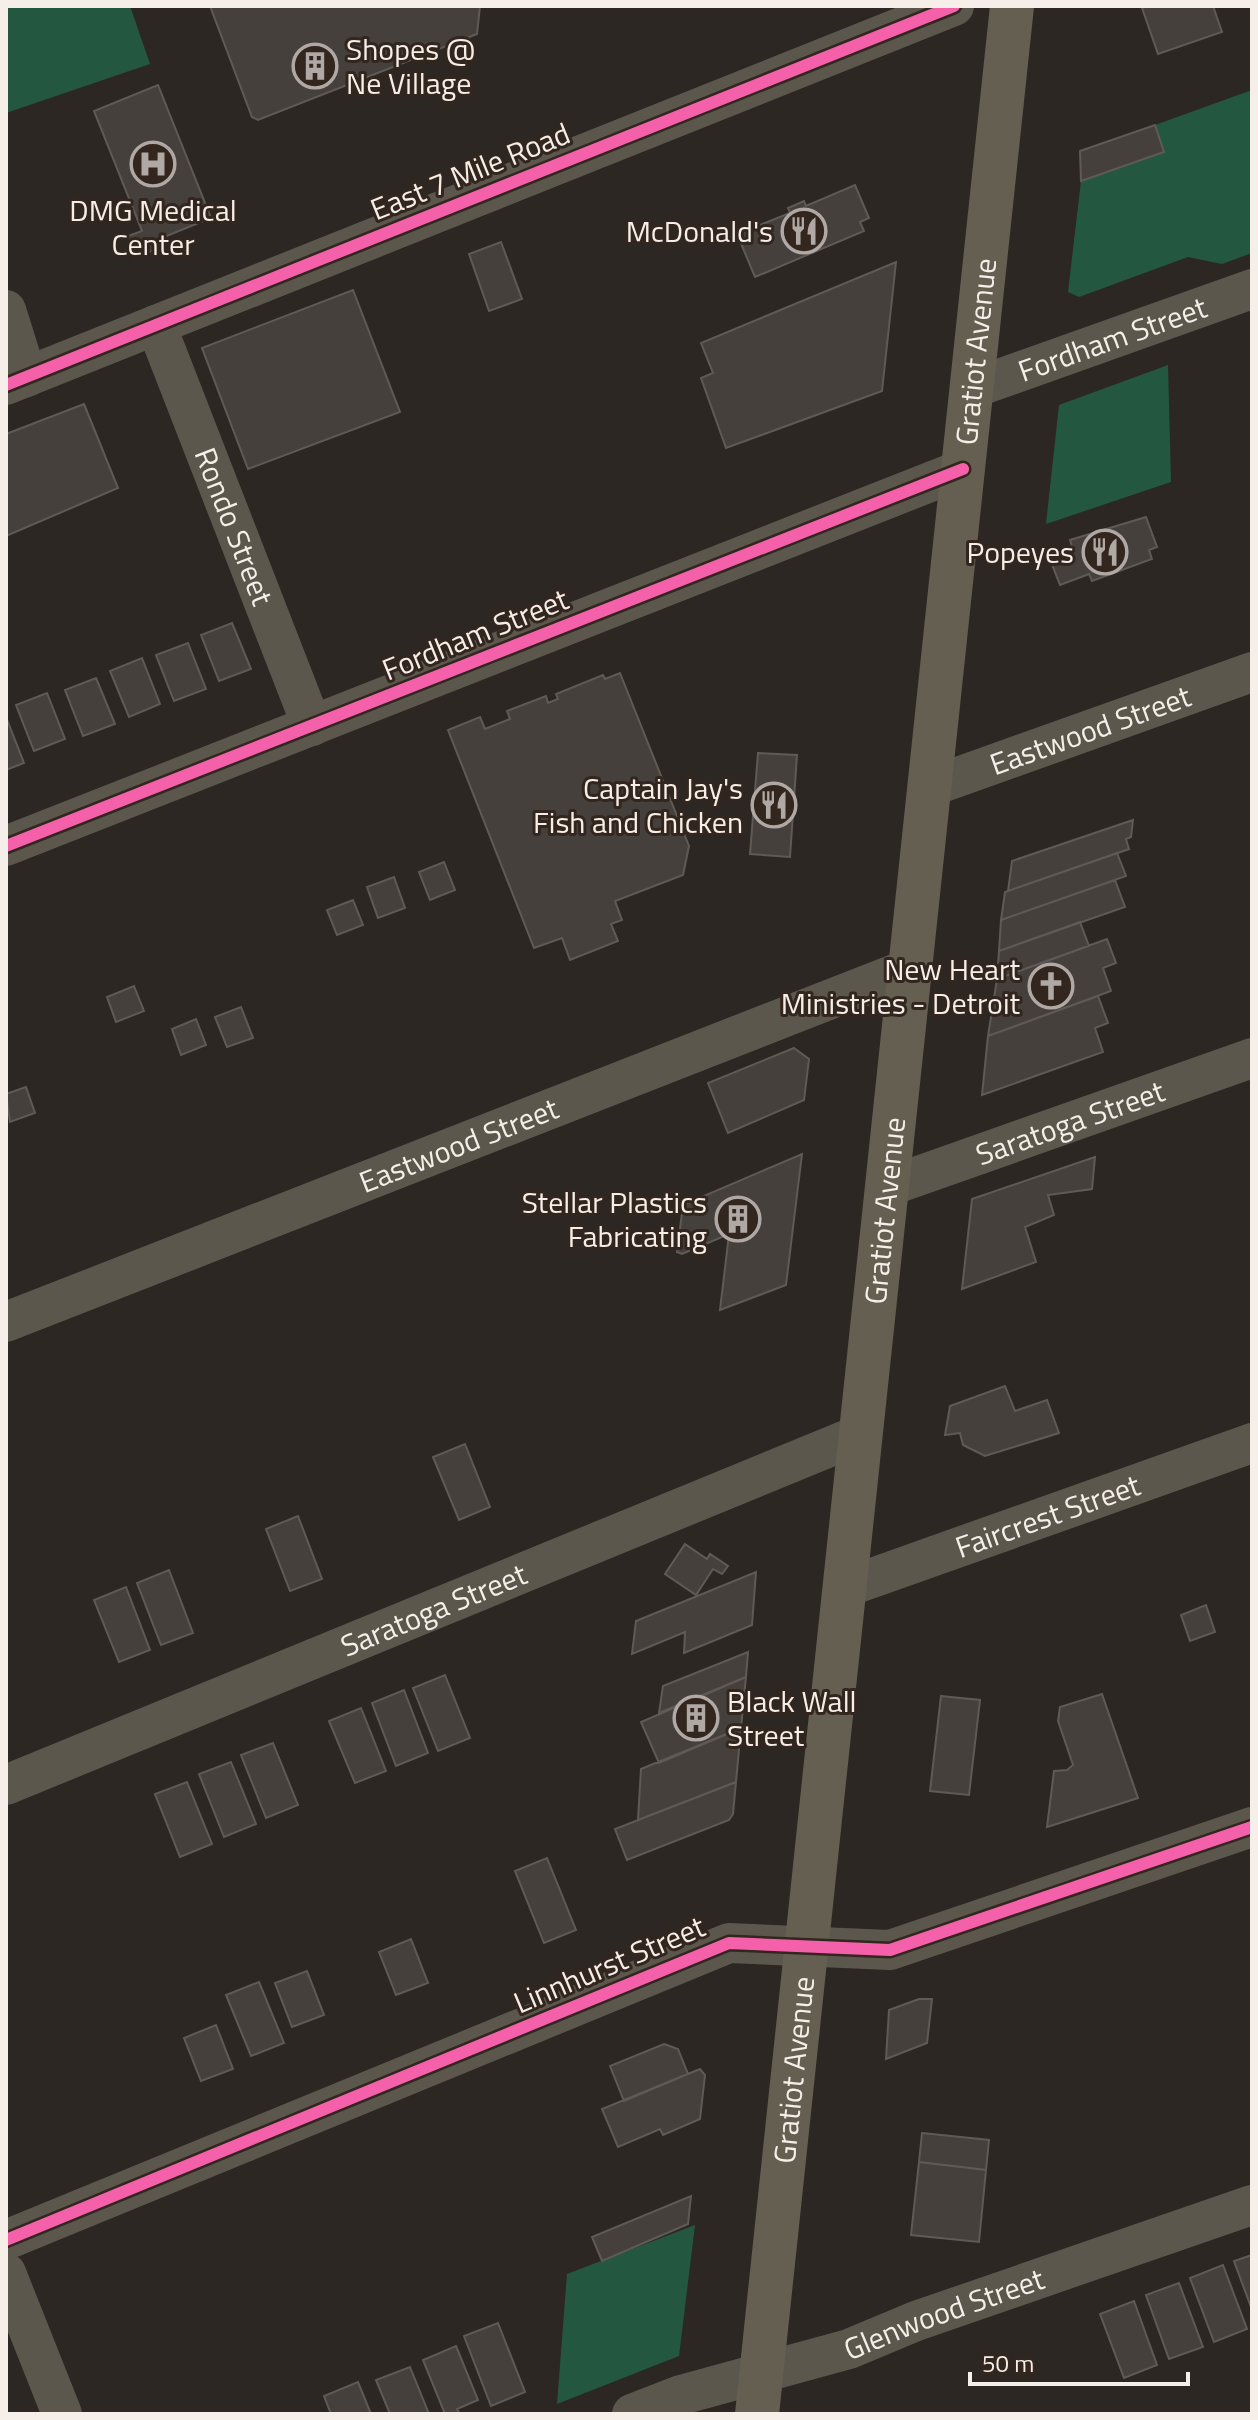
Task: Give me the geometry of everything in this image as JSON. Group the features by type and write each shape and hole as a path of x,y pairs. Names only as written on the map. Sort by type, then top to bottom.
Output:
{"main road":[{"name":"Gratiot Avenue","path":"759,2394 1012,6"}],"street":[{"name":"East 7 Mile Road","path":"17,381 954,6"},
{"name":"Fordham Street","path":"971,389 1252,289"},
{"path":"6,310 17,381"},
{"name":"Rondo Street","path":"156,325 312,726"},
{"name":"Fordham Street","path":"6,846 963,469"},
{"name":"Eastwood Street","path":"930,787 1252,672"},
{"name":"Eastwood Street","path":"6,1322 910,968"},
{"name":"Saratoga Street","path":"887,1187 1252,1058"},
{"name":"Saratoga Street","path":"6,1785 861,1434"},
{"name":"Faircrest Street","path":"844,1588 1252,1443"},
{"name":"Linnhurst Street","path":"6,2240 729,1943 890,1950 1252,1827"},
{"name":"Glenwood Street","path":"632,2414 681,2395 759,2394 853,2347 916,2321 1252,2205"},
{"path":"6,2273 62,2414"}],"green space":[{"path":"6,6 130,6 150,64 6,113"},
{"path":"1252,90 1252,253 1222,264 1188,257 1079,297 1068,292 1081,181 1163,152 1155,125"},
{"path":"1168,365 1171,482 1046,524 1059,405"},
{"path":"695,2225 679,2356 557,2404 567,2274"}],"building":[{"name":"Shopes @ Ne Village","path":"210,6 480,6 477,34 258,120 252,117"},
{"path":"1213,6 1222,32 1158,54 1142,8"},
{"name":"DMG Medical Center","path":"158,85 211,218 159,239 162,247 136,257 128,236 142,231 94,111"},
{"path":"1155,125 1164,152 1081,181 1080,151"},
{"path":"855,185 869,218 860,222 864,231 755,277 737,234 790,213 788,208 804,201 806,206"},
{"path":"501,242 522,299 489,311 469,254"},
{"path":"896,262 882,391 726,448 701,378 713,373 701,343"},
{"path":"353,290 400,412 248,469 202,348"},
{"path":"84,404 118,488 6,536 6,434"},
{"path":"1146,517 1157,547 1149,550 1152,559 1092,581 1089,574 1060,585 1048,554 1072,546 1070,540"},
{"path":"232,623 251,669 219,681 201,635"},
{"path":"188,643 206,689 174,701 156,655"},
{"path":"142,658 160,704 129,717 110,671"},
{"path":"620,673 689,846 683,875 615,901 622,920 611,924 618,941 570,960 562,938 534,948 448,730 480,717 485,729 510,719 507,711 546,696 548,703 558,699 556,694 603,675 605,679"},
{"path":"96,678 115,724 83,736 65,690"},
{"path":"47,693 65,739 34,751 16,705"},
{"path":"6,717 24,763 6,770"},
{"path":"758,753 797,755 790,857 750,854"},
{"path":"1133,820 1131,837 1126,839 1129,849 1008,891 1012,861"},
{"path":"1117,853 1126,876 1001,920 1005,892"},
{"path":"444,862 455,890 430,900 419,872"},
{"path":"394,877 405,908 378,918 367,887"},
{"path":"1115,880 1125,907 999,951 1001,920"},
{"path":"353,900 363,925 337,935 327,910"},
{"path":"1080,922 1089,946 997,979 999,951"},
{"path":"1107,939 1116,963 1103,968 1111,991 988,1036 997,979"},
{"path":"134,986 144,1011 116,1022 107,997"},
{"path":"1098,996 1108,1023 1095,1028 1103,1052 982,1095 988,1036"},
{"path":"241,1007 253,1038 227,1047 215,1017"},
{"path":"196,1019 206,1045 181,1055 172,1029"},
{"path":"794,1048 809,1059 804,1100 728,1133 708,1083"},
{"path":"26,1087 35,1113 10,1122 6,1094"},
{"name":"Stellar Plastics Fabricating","path":"802,1154 786,1285 720,1310 729,1234 682,1254 677,1252 683,1205"},
{"path":"1095,1157 1092,1189 1048,1195 1054,1215 1025,1227 1036,1262 962,1289 972,1199"},
{"path":"1005,1386 1015,1411 1047,1400 1059,1433 985,1456 963,1445 960,1433 945,1435 950,1406"},
{"path":"465,1444 490,1507 459,1520 433,1457"},
{"path":"298,1516 322,1579 290,1591 266,1529"},
{"path":"685,1544 707,1559 710,1554 728,1566 722,1574 713,1569 696,1595 665,1574"},
{"path":"169,1570 193,1633 161,1645 137,1583"},
{"path":"756,1572 752,1625 684,1653 685,1632 632,1654 636,1621"},
{"path":"126,1587 150,1650 119,1662 94,1600"},
{"path":"1206,1605 1215,1632 1190,1641 1181,1615"},
{"path":"748,1652 746,1677 659,1713 663,1686"},
{"path":"445,1675 470,1738 438,1751 413,1688"},
{"name":"Black Wall Street","path":"746,1677 741,1728 659,1763 641,1722"},
{"path":"404,1690 428,1753 396,1766 372,1703"},
{"path":"1102,1694 1138,1798 1047,1827 1054,1771 1067,1770 1073,1765 1058,1721 1060,1707"},
{"path":"941,1696 980,1700 969,1795 930,1791"},
{"path":"361,1708 386,1771 355,1783 329,1721"},
{"path":"741,1728 736,1782 638,1820 641,1769"},
{"path":"273,1743 298,1805 266,1818 241,1755"},
{"path":"231,1762 256,1824 224,1837 199,1774"},
{"path":"187,1782 212,1844 180,1857 155,1794"},
{"path":"736,1782 733,1814 729,1820 627,1860 615,1829"},
{"path":"547,1858 576,1930 544,1943 515,1871"},
{"path":"411,1939 428,1983 396,1995 379,1952"},
{"path":"307,1971 324,2015 292,2027 275,1983"},
{"path":"259,1982 284,2043 251,2056 226,1995"},
{"path":"919,1999 932,1999 927,2043 886,2059 889,2010"},
{"path":"216,2025 233,2069 201,2081 184,2038"},
{"path":"664,2044 678,2049 688,2074 624,2101 610,2066"},
{"path":"700,2069 705,2075 700,2119 663,2135 660,2129 618,2147 602,2109"},
{"path":"922,2133 989,2140 986,2170 919,2162"},
{"path":"919,2162 986,2170 979,2242 911,2235"},
{"path":"691,2196 688,2224 602,2261 592,2237"},
{"path":"1252,2255 1252,2310 1234,2261"},
{"path":"1223,2265 1247,2329 1214,2342 1190,2278"},
{"path":"1179,2283 1203,2347 1169,2359 1146,2295"},
{"path":"1134,2301 1157,2365 1124,2378 1100,2314"},
{"path":"498,2323 525,2392 491,2406 464,2336"},
{"path":"456,2346 478,2400 457,2409 460,2414 445,2414 423,2360"},
{"path":"410,2367 429,2414 390,2414 376,2380"},
{"path":"358,2382 371,2414 331,2414 324,2396"}],"cycle path":[{"path":"6,385 954,6"},
{"path":"6,846 963,469"},
{"path":"6,2240 729,1943 890,1950 1252,1827"}],"place":[{"name":"Shopes @ Ne Village","path":"315,66"},
{"name":"DMG Medical Center","path":"153,164"},
{"name":"McDonald's","path":"804,231"},
{"name":"Popeyes","path":"1105,552"},
{"name":"Captain Jay's Fish and Chicken","path":"774,805"},
{"name":"New Heart Ministries - Detroit","path":"1051,986"},
{"name":"Stellar Plastics Fabricating","path":"738,1219"},
{"name":"Black Wall Street","path":"696,1718"}]}
